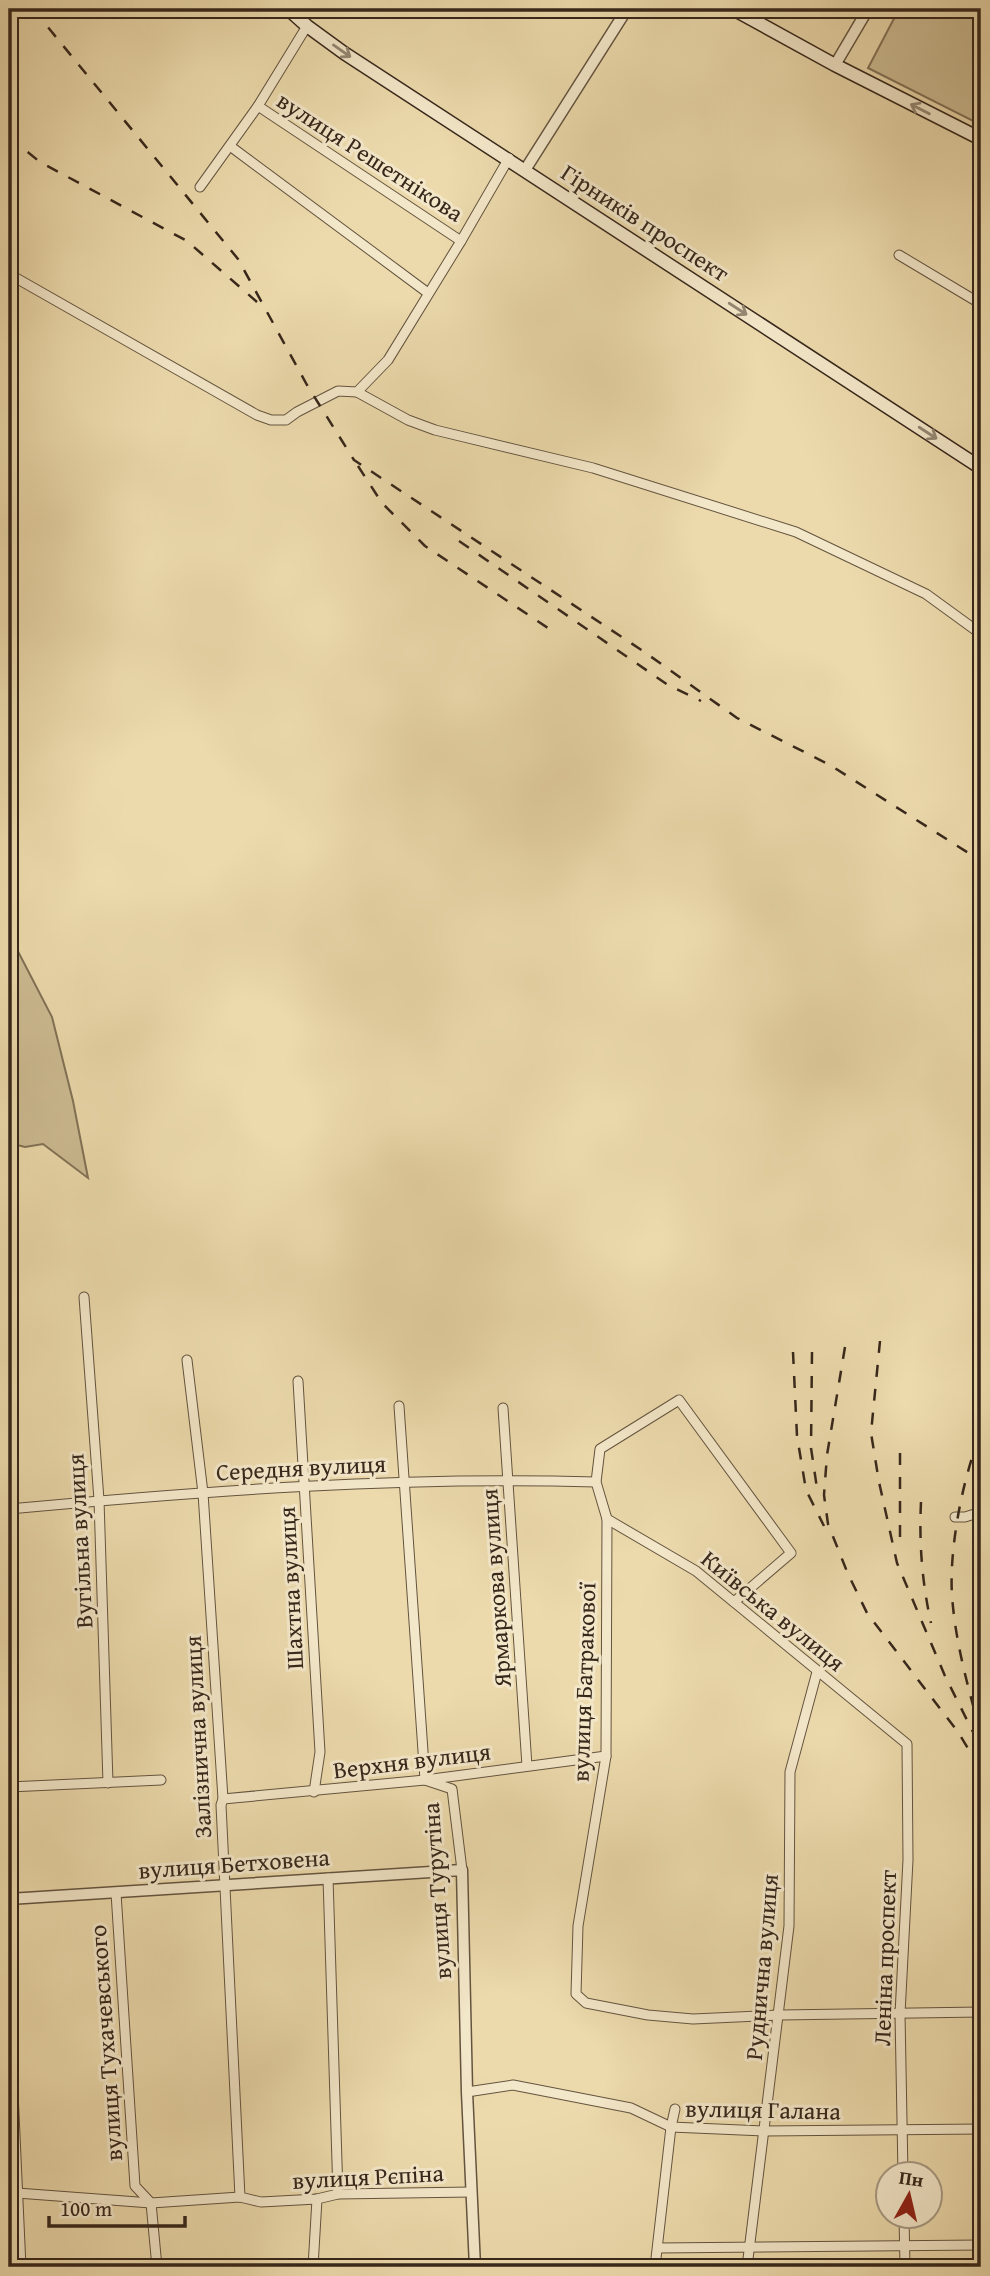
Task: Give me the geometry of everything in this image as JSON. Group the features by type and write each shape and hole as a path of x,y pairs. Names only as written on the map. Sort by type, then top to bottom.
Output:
{"main road":[{"name":"Гірників проспект","path":"288,9 344,53 981,468"},
{"path":"733,9 835,65 981,139"}],"street":[{"path":"525,170 627,9"},
{"path":"835,65 868,9"},
{"path":"201,187 258,106 307,26"},
{"name":"вулиця Решетнікова","path":"258,106 461,241"},
{"path":"230,146 428,293"},
{"path":"357,392 388,359 509,158"},
{"path":"899,255 981,304"},
{"path":"9,274 271,420 286,420 338,391 357,392 408,420 435,430 593,468 796,532 926,594 981,634"},
{"name":"Вугільна вулиця","path":"84,1297 99,1500 108,1783"},
{"name":"Залізнична вулиця","path":"187,1360 203,1493 223,1799 224,1886 240,2197"},
{"name":"Шахтна вулиця","path":"298,1381 320,1752 314,1792"},
{"path":"596,1482 600,1449 679,1400 791,1553 734,1602"},
{"name":"вулиця Турутіна","path":"399,1406 425,1780 452,1790 462,1870 467,2092 475,2267"},
{"name":"Ярмаркова вулиця","path":"503,1408 527,1766"},
{"name":"Середня вулиця","path":"9,1509 304,1486 509,1480 596,1482"},
{"name":"вулиця Батракової","path":"596,1482 607,1519 606,1756 578,1926 576,1994 586,2003 648,2015 693,2019 780,2015"},
{"path":"955,1517 981,1512"},
{"name":"Київська вулиця","path":"607,1519 696,1571 907,1744"},
{"name":"Руднична вулиця","path":"747,2267 789,1926 790,1772 817,1672"},
{"name":"Леніна проспект","path":"902,2160 900,2014 908,1860 907,1744"},
{"name":"Верхня вулиця","path":"223,1799 425,1780 606,1756"},
{"path":"9,1787 161,1780"},
{"name":"вулиця Бетховена","path":"9,1899 462,1870"},
{"path":"328,1878 338,2194"},
{"name":"вулиця Тухачевського","path":"116,1893 135,2186 150,2203 157,2267"},
{"path":"9,2004 21,2267"},
{"path":"780,2015 981,2012"},
{"name":"вулиця Галана","path":"467,2092 513,2085 631,2108 671,2127 765,2131 981,2129"},
{"path":"655,2267 675,2109"},
{"name":"вулиця Рєпіна","path":"17,2193 150,2203 240,2197 261,2202 317,2199 338,2194 471,2192"},
{"path":"313,2267 317,2199"},
{"path":"904,2230 905,2267"},
{"path":"658,2248 981,2245"},
{"path":"9,2254 20,2254"}],"shaded area":[{"path":"899,9 981,9 981,125 868,68"},
{"path":"9,934 52,1017 73,1101 88,1178 43,1144 25,1147 9,1143"}],"railway":[{"path":"33,9 238,259 307,385 354,460 643,651 737,718 830,765 981,861"},
{"path":"9,137 40,162 187,241 257,302"},
{"path":"358,466 382,503 425,546 557,634"},
{"path":"459,541 668,685 701,701"},
{"path":"880,1341 871,1433 897,1563 945,1676 981,1748"},
{"path":"845,1347 827,1455 824,1495 828,1524 867,1613 958,1732 981,1770"},
{"path":"793,1352 797,1436 806,1490 824,1526"},
{"path":"812,1352 811,1448 818,1495"},
{"path":"980,1731 959,1647 952,1576 959,1512 968,1470 981,1433"},
{"path":"900,1453 900,1546"},
{"path":"921,1502 922,1562 931,1623"}]}
